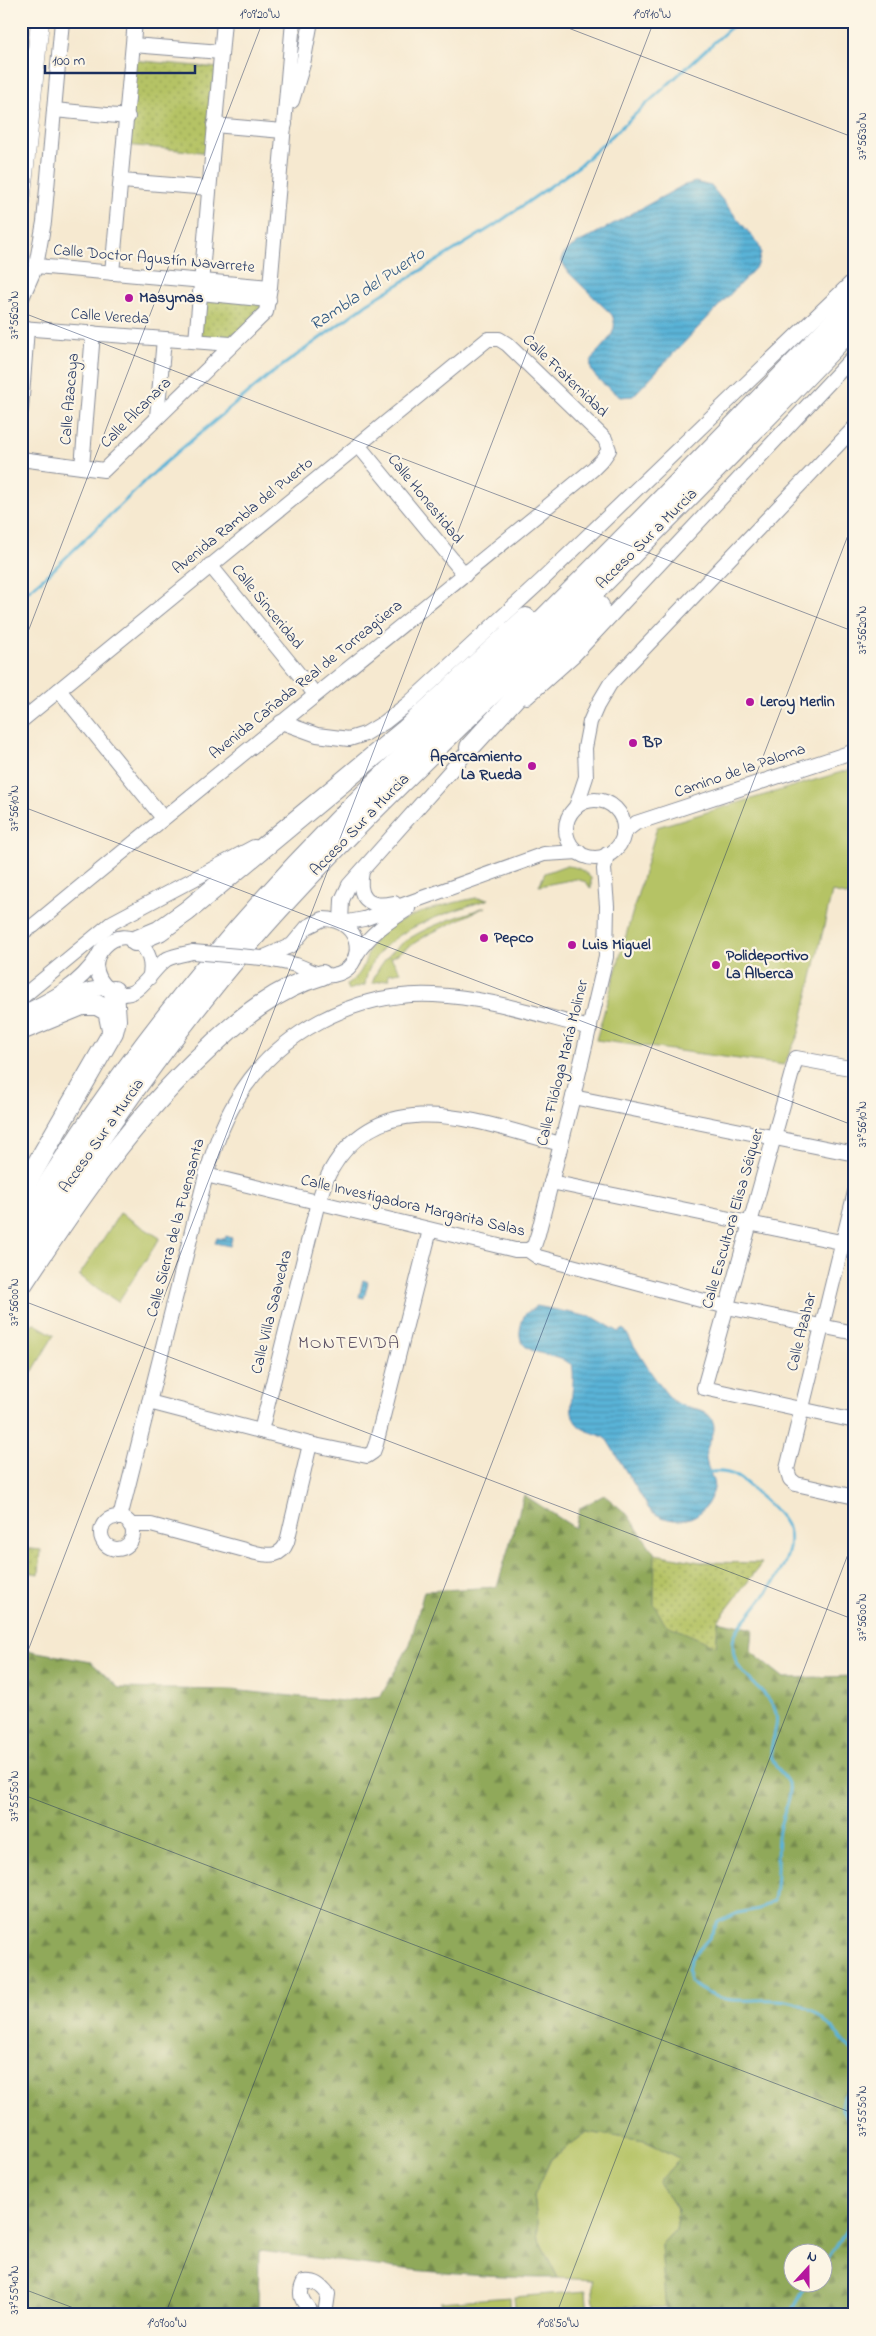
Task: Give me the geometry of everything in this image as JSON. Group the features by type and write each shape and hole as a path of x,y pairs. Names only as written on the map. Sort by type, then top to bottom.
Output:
{"highway":[{"name":"Acceso Sur a Murcia","path":"21,1228 70,1150 117,1082 241,926 336,823 594,568 855,300"},
{"name":"Acceso Sur a Murcia","path":"21,1260 84,1160 132,1092 179,1029 254,937 348,835 593,594 798,386 855,325"},
{"path":"470,747 798,386"},
{"path":"140,944 187,911 274,836 404,731 579,570 594,568"},
{"path":"21,1286 66,1217 116,1148 182,1073 223,1034 257,1007 318,974"},
{"path":"21,1192 113,1032 116,1020 111,990"},
{"path":"21,1029 82,1005 97,1005 108,1011 113,1032"}],"main road":[{"path":"21,203 40,21"}],"street":[{"path":"21,300 36,266 44,222 62,21"},
{"path":"112,273 128,117 135,21"},
{"path":"196,341 224,21"},
{"name":"Calle Doctor Agustín Navarrete","path":"36,266 112,273 200,286 269,293 293,21"},
{"name":"Calle Doctor Agustín Navarrete","path":"283,131 303,64 310,21"},
{"path":"133,45 221,52"},
{"path":"54,110 128,117"},
{"path":"214,125 283,131"},
{"path":"122,181 208,188"},
{"path":"281,722 318,735 349,739 365,734 409,703 541,581 855,279"},
{"name":"Calle Alcanara","path":"21,459 104,470 231,344 266,312 269,293"},
{"path":"21,410 24,328"},
{"name":"Calle Vereda","path":"24,328 231,344"},
{"name":"Calle Azacaya","path":"82,467 93,333"},
{"path":"157,417 164,339"},
{"name":"Avenida Rambla del Puerto","path":"21,721 488,339"},
{"name":"Calle Fraternidad","path":"488,339 499,339 507,344 596,430 605,440 609,450"},
{"path":"356,955 357,943 352,931 342,922 342,900 349,886 362,870 470,747 574,655 855,355"},
{"path":"576,807 586,777 585,748 588,731 596,706 610,684 855,427"},
{"name":"Calle Honestidad","path":"358,445 465,575"},
{"name":"Avenida Cañada Real de Torreagüera","path":"21,934 315,694 465,575 593,469 609,450"},
{"name":"Calle Sinceridad","path":"210,565 315,694"},
{"path":"59,690 163,818"},
{"name":"Camino de la Paloma","path":"628,826 855,751"},
{"path":"262,958 292,945 314,922 323,919 342,922 364,919 544,854 607,854 619,844 628,826 612,806 604,801 586,777"},
{"path":"585,855 569,841 566,832 570,814 584,802 604,801"},
{"path":"544,854 566,832"},
{"path":"21,998 113,922 274,836"},
{"name":"Calle Filóloga María Moliner","path":"528,1250 534,1246 552,1182 606,957 607,906 604,878 607,854"},
{"name":"Calle Filóloga María Moliner","path":"585,855 604,878"},
{"path":"362,870 359,883 361,893 371,903 381,906 434,893"},
{"path":"21,1014 82,979 101,950 108,943 116,939 126,938 163,951 262,958 295,965 318,974 333,975 343,972 351,964 366,940 383,925 434,893"},
{"path":"302,935 299,945 300,956 305,965 318,974"},
{"path":"140,944 151,961 149,978"},
{"path":"21,1029 78,994 99,988 130,993 144,984 166,960 193,952"},
{"path":"97,958 98,974 111,990"},
{"name":"Calle Sierra de la Fuensanta","path":"310,1444 287,1542 284,1549 278,1554 269,1556 126,1521 149,1402 206,1175 219,1134 236,1100 256,1072 284,1045 307,1028 340,1011 370,1001 395,996 434,995 473,1000 590,1028"},
{"name":"Calle Escultora Elisa Séiquer","path":"801,1409 704,1388 796,1058 855,1069"},
{"path":"573,1097 855,1154"},
{"name":"Calle Villa Saavedra","path":"261,1431 318,1202 330,1171 354,1141 376,1126 406,1116 422,1114 446,1115 561,1144"},
{"name":"Calle Investigadora Margarita Salas","path":"206,1175 515,1250 528,1250 538,1257 727,1306 855,1333"},
{"path":"552,1182 849,1244"},
{"name":"Calle Azahar","path":"855,1192 849,1244 822,1326 787,1468 790,1479 798,1484 855,1497"},
{"path":"149,1402 310,1444 367,1456 373,1452 376,1444 430,1230"},
{"path":"801,1409 855,1421"},
{"path":"314,2315 301,2299 300,2289 304,2282 312,2281 321,2285 328,2294 325,2315"}],"green space":[{"path":"132,60 219,68 212,153 125,145"},
{"path":"200,293 269,300 231,344 196,341"},
{"name":"Polideportivo La Alberca","path":"852,769 853,813 855,814 855,897 832,892 799,1033 784,1065 596,1040 657,827"},
{"path":"564,866 575,867 588,875 591,878 591,889 586,882 576,879 539,886 545,873"},
{"path":"476,898 489,899 433,919 414,927 396,938 381,951 370,966 365,985 348,990 346,985 358,975 372,944 384,930 408,917 452,903"},
{"path":"485,907 427,935 391,958 401,972 388,974 389,979 372,983 380,967 391,953 404,942 435,925"},
{"path":"120,1213 160,1238 118,1302 79,1276"},
{"path":"33,1323 54,1335 27,1381 21,1377 21,1343"},
{"path":"524,1495 575,1528 580,1508 604,1495 627,1514 655,1554 654,1603 716,1646 718,1621 753,1629 751,1652 784,1678 855,1676 855,2315 666,2315 661,2245 675,2230 678,2210 659,2182 680,2158 645,2141 587,2132 551,2159 534,2196 539,2240 558,2278 520,2278 445,2273 259,2251 258,2315 21,2315 21,1649 91,1662 119,1688 231,1690 343,1701 381,1696 410,1644 424,1591 497,1587"},
{"path":"21,1548 41,1550 39,1574 21,1571"},
{"path":"655,1554 700,1562 762,1563 718,1621 716,1646 665,1624 654,1604"},
{"path":"587,2132 645,2141 680,2158 659,2182 678,2210 675,2230 661,2245 666,2308 594,2305 592,2280 558,2278 539,2240 534,2196 551,2159"},
{"path":"586,2291 588,2315 516,2315 514,2297"},
{"path":"510,2297 511,2315 441,2315 440,2302"}],"water":[{"path":"695,182 711,186 759,245 761,252 758,265 633,396 620,397 602,383 593,373 591,366 592,359 613,332 612,315 569,273 562,262 563,255 571,247 682,186"},
{"path":"226,1236 232,1238 230,1246 215,1243 217,1238 225,1239"},
{"path":"363,1280 368,1282 364,1298 359,1297"},
{"path":"537,1306 595,1318 619,1332 624,1329 652,1374 671,1399 680,1405 703,1411 711,1418 714,1428 706,1459 714,1489 705,1507 698,1514 691,1518 674,1520 665,1518 649,1509 607,1440 579,1426 572,1414 572,1365 563,1360 532,1350 525,1346 521,1339 520,1329 525,1314"}],"waterway":[{"name":"Rambla del Puerto","path":"21,597 55,568 160,467 267,377 368,303 495,225 579,166 730,28 742,21"},
{"path":"710,1472 726,1473 744,1481 778,1513 789,1533 790,1544 784,1564 773,1584 740,1626 733,1641 733,1646 734,1656 738,1665 774,1707 777,1718 771,1751 772,1757 787,1781 790,1792 778,1836 774,1900 759,1909 738,1913 718,1922 709,1938 691,1959 688,1970 690,1982 706,1992 721,1998 777,2000 792,2002 808,2008 826,2022 855,2054"},
{"path":"855,2085 845,2095 841,2105 845,2115 855,2125"},
{"path":"834,2249 855,2218"},
{"path":"790,2315 802,2294"}],"place":[{"name":"Masymas","path":"129,298"},
{"name":"Leroy Merlin","path":"750,702"},
{"name":"BP","path":"633,743"},
{"name":"Aparcamiento La Rueda","path":"532,766"},
{"name":"Pepco","path":"484,938"},
{"name":"Luis Miguel","path":"572,945"},
{"name":"Polideportivo La Alberca","path":"716,965"}],"district":[{"name":"MONTEVIDA","path":"349,1344"}]}
